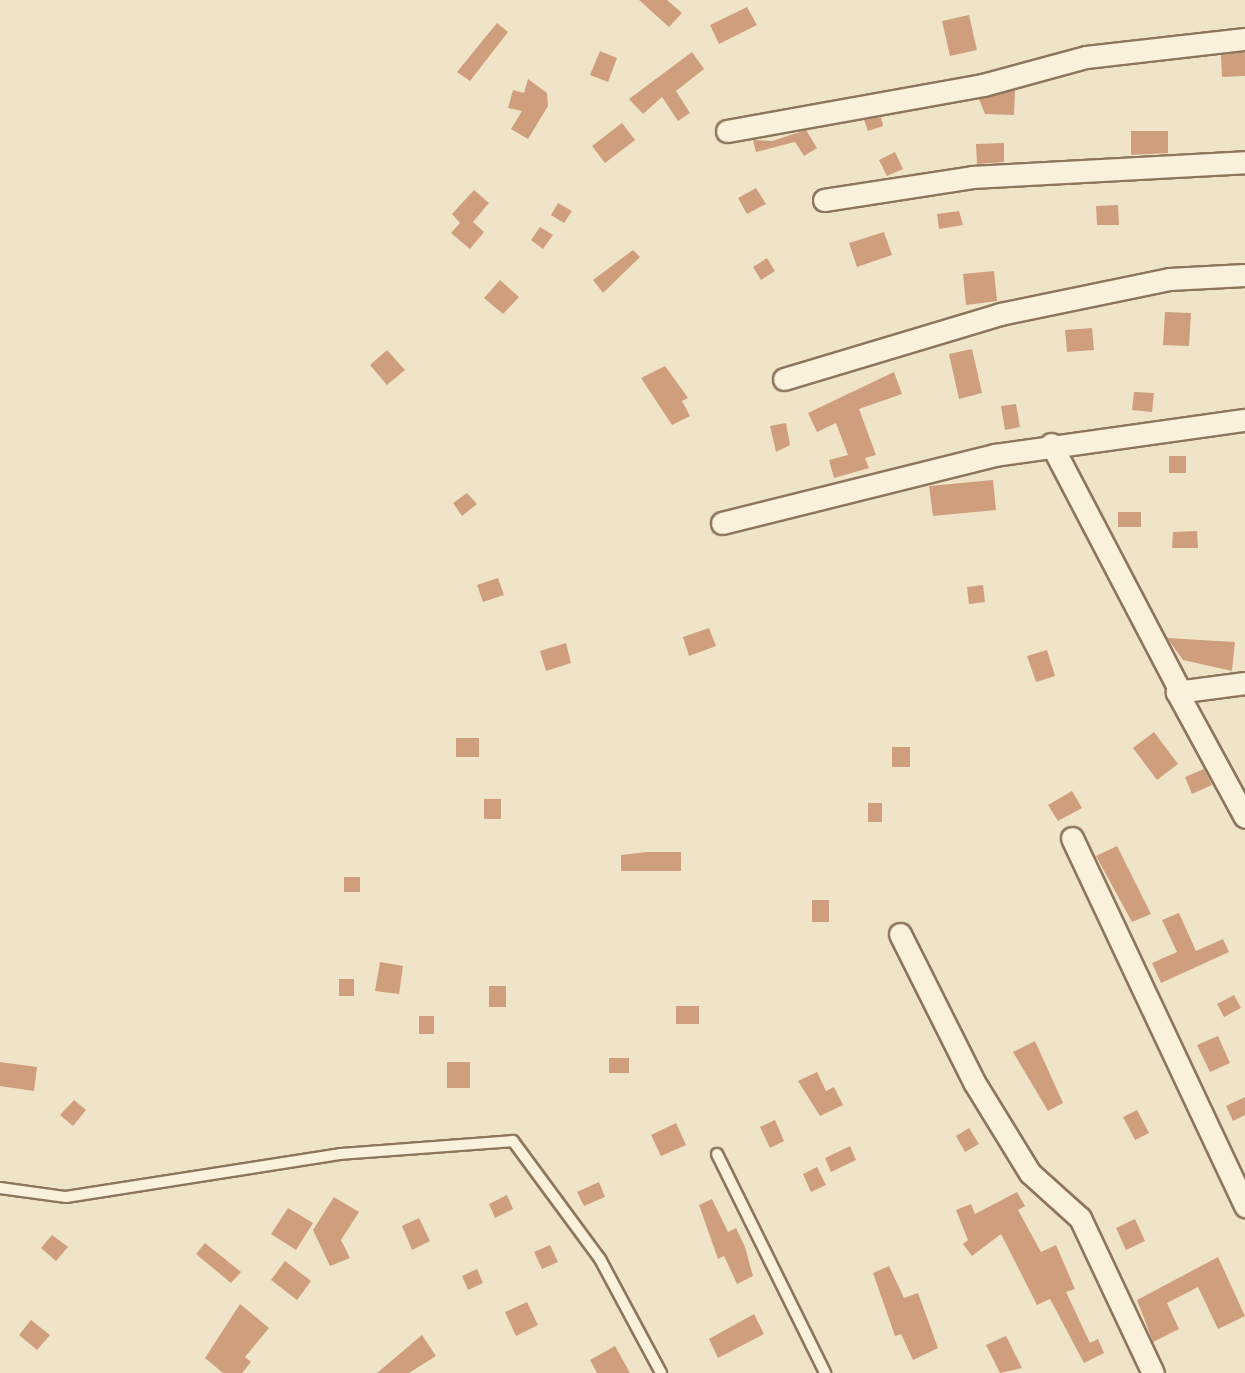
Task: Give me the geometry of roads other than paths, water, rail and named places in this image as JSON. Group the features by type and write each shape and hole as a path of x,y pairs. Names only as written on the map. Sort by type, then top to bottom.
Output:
{"street":[{"path":"727,131 983,85 1086,57 1245,39"},
{"path":"824,200 972,177 1245,162"},
{"path":"784,379 1000,314 1169,279 1245,275"},
{"path":"722,523 1051,444 1245,420"},
{"path":"1051,444 1179,689 1177,696 1245,817"},
{"path":"1179,689 1245,683"},
{"path":"1072,838 1245,1206"},
{"path":"900,934 974,1082 1030,1173 1080,1217 1153,1373"}],"lane":[{"path":"0,1188 66,1197 340,1154 513,1141 600,1259 661,1373"},
{"path":"717,1154 825,1373"}]}
